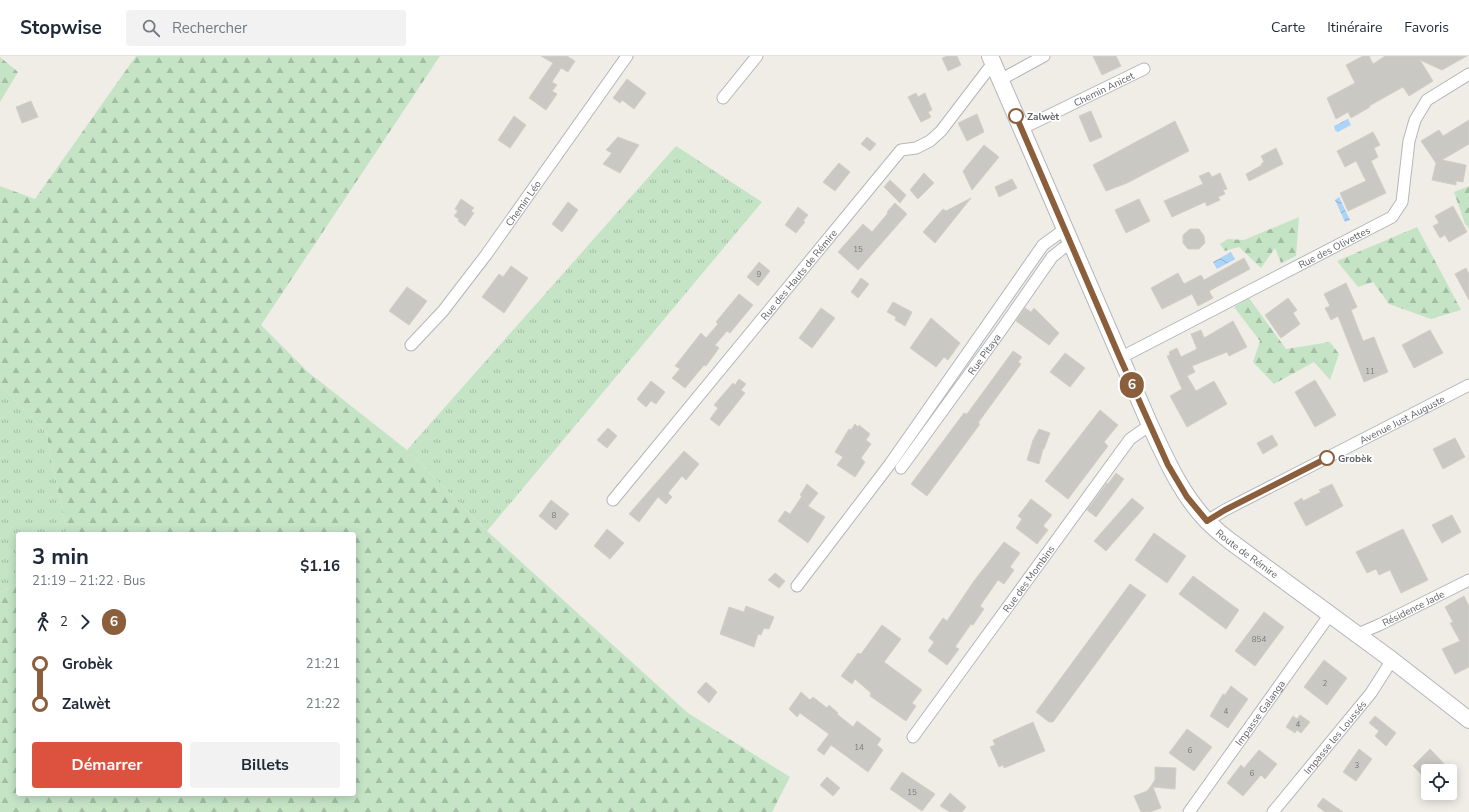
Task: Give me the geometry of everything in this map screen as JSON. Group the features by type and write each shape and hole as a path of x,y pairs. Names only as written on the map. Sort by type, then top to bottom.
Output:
{"main road":[{"name":"Route de Rémire","path":"992,59 1120,358 1168,465 1187,497 1207,521 1230,541 1327,613 1358,634 1469,720"}],"street":[{"name":"Chemin Léo","path":"411,344 443,311 486,255 627,56"},
{"path":"723,98 757,56"},
{"path":"1000,80 1044,56"},
{"name":"Rue des Hauts de Rémire","path":"613,500 901,150 916,148 930,141 941,131 992,59"},
{"name":"Chemin Anicet","path":"1021,129 1144,69"},
{"name":"Rue des Olivettes","path":"1120,358 1392,217 1402,202 1409,141 1415,120 1426,100 1469,74"},
{"path":"797,586 890,464 1043,245 1068,236"},
{"name":"Rue Pitaya","path":"901,468 1002,330 1052,258 1062,248 1068,236"},
{"name":"Avenue Just Auguste","path":"1207,521 1225,510 1469,385"},
{"name":"Rue des Mombins","path":"913,737 1130,439 1150,425"},
{"name":"Résidence Jade","path":"1358,634 1386,622 1469,580"},
{"name":"Impasse Galanga","path":"1189,812 1326,620 1327,613"},
{"name":"Impasse les Loussés","path":"1273,812 1370,692 1392,660"}],"green space":[{"path":"136,56 440,56 261,325 308,372 407,450 487,531 688,713 790,777 772,812 0,812 0,592 16,585 16,796 356,796 356,532 67,532 46,432 0,385 0,186 35,199"},
{"path":"0,57 18,72 0,102"},
{"path":"676,146 762,202 487,531 407,450"},
{"path":"1469,186 1469,228 1465,224 1454,192"},
{"path":"1299,217 1296,256 1281,263 1275,248 1261,268 1239,247 1225,251 1220,244 1228,239 1244,240"},
{"path":"1417,227 1461,310 1431,319 1389,304 1373,282 1358,287 1337,261"},
{"path":"1249,298 1286,349 1330,342 1339,354 1330,380 1314,362 1274,384 1253,362 1260,341 1234,307"},
{"path":"0,385 46,432 67,532 16,532 16,585 0,592"}],"water":[{"path":"1348,119 1351,125 1338,132 1335,130 1334,126"},
{"path":"1339,197 1350,220 1345,222 1335,200"},
{"path":"1231,252 1235,259 1217,269 1213,262"}],"building":[{"path":"541,56 567,56 575,61 568,72 561,68 552,82 557,85 552,91 557,94 546,110 529,98 553,63"},
{"path":"957,56 961,65 948,71 942,58"},
{"path":"1093,56 1116,56 1121,66 1102,75"},
{"path":"1363,56 1369,56 1373,64 1385,56 1467,56 1442,70 1420,60 1433,81 1409,96 1403,87 1351,118 1348,112 1336,119 1327,98 1355,83 1346,65"},
{"path":"627,79 646,93 634,109 622,100 620,103 613,98"},
{"path":"916,93 918,97 925,93 932,110 928,112 931,117 921,122 908,97"},
{"path":"31,101 38,117 22,123 16,107"},
{"path":"1091,111 1102,137 1090,142 1079,116"},
{"path":"977,114 984,132 967,141 958,123"},
{"path":"514,116 526,125 510,148 498,140"},
{"path":"1469,120 1469,144 1442,160 1466,165 1463,182 1456,181 1456,185 1432,180 1436,163 1421,141 1439,130 1443,136"},
{"path":"1175,121 1189,151 1127,183 1106,191 1093,165"},
{"path":"1373,132 1380,145 1374,148 1378,157 1371,161 1386,193 1348,211 1340,193 1366,181 1356,161 1345,167 1337,151"},
{"path":"618,137 639,145 620,173 603,164 612,153 606,150"},
{"path":"867,137 876,144 870,151 861,144"},
{"path":"984,145 999,157 972,190 963,171"},
{"path":"1276,148 1283,164 1249,181 1246,174 1262,165 1261,164 1264,162 1261,156"},
{"path":"839,163 850,172 835,191 823,182"},
{"path":"1209,172 1212,177 1220,173 1227,189 1223,190 1225,194 1218,197 1220,200 1207,206 1205,202 1172,217 1164,201 1203,184 1199,176"},
{"path":"924,173 934,183 918,199 910,190"},
{"path":"1012,179 1017,188 999,197 995,187"},
{"path":"890,180 906,195 900,203 884,187"},
{"path":"971,198 935,243 923,232 943,209 946,211"},
{"path":"461,199 474,208 471,211 474,213 465,226 454,216 458,211 455,209"},
{"path":"1139,199 1150,221 1126,233 1115,210"},
{"path":"568,202 578,210 562,232 552,224"},
{"path":"895,203 907,214 858,270 838,252 863,224 872,232"},
{"path":"1453,206 1467,232 1449,242 1445,235 1440,238 1433,226 1439,223 1435,216"},
{"path":"798,207 808,215 803,221 805,222 796,233 785,225"},
{"path":"1190,229 1199,229 1204,236 1205,243 1199,249 1188,249 1183,243 1183,235"},
{"path":"1244,258 1250,269 1209,291 1213,298 1198,306 1192,294 1162,309 1151,288 1178,273 1184,284 1201,275 1204,280"},
{"path":"759,262 770,271 758,286 747,277"},
{"path":"511,266 528,278 504,313 482,297 499,274 503,277"},
{"path":"1466,268 1469,274 1469,300 1455,274"},
{"path":"861,278 869,284 858,298 851,292"},
{"path":"1346,283 1357,307 1351,310 1363,341 1374,337 1388,372 1364,382 1338,316 1331,320 1325,308 1330,306 1324,294"},
{"path":"407,287 427,301 409,325 389,311"},
{"path":"739,294 753,305 730,333 727,331 715,345 719,348 706,366 704,365 685,388 672,378 680,369 675,366 701,333 706,338 718,324 716,322"},
{"path":"1288,298 1297,310 1293,313 1300,324 1281,338 1265,315"},
{"path":"893,302 912,312 905,326 895,320 896,317 887,312"},
{"path":"821,308 835,318 812,348 799,338"},
{"path":"1025,308 1031,312 1034,308 1059,333 1049,345 1016,321"},
{"path":"931,318 960,343 948,360 944,357 936,367 910,348"},
{"path":"1233,321 1247,347 1229,356 1227,352 1192,366 1195,372 1187,376 1196,391 1214,381 1227,404 1187,427 1170,396 1182,389 1167,356 1170,355 1169,352 1177,348 1181,357 1197,349 1191,334 1201,330 1204,338"},
{"path":"1430,330 1443,353 1414,368 1402,345"},
{"path":"1013,351 1022,357 1018,362 1021,364 978,423 980,424 927,496 911,484 964,413 967,414"},
{"path":"1065,353 1085,368 1070,387 1050,372"},
{"path":"739,379 746,384 741,390 745,393 719,426 710,419 718,408 714,405 733,383 735,385"},
{"path":"1315,380 1336,415 1315,427 1295,392"},
{"path":"651,381 665,392 656,404 651,401 646,407 637,399"},
{"path":"1100,410 1118,425 1104,442 1108,446 1068,499 1045,481"},
{"path":"855,424 858,427 859,425 870,434 866,440 871,444 861,458 865,462 855,477 837,465 843,457 835,452 849,429 851,430"},
{"path":"608,428 617,436 607,448 597,440"},
{"path":"1039,429 1050,433 1043,449 1039,464 1027,460 1033,440"},
{"path":"1272,435 1278,445 1263,454 1257,443"},
{"path":"1455,438 1465,457 1443,469 1433,449"},
{"path":"684,451 699,464 686,480 682,476 668,493 672,497 666,504 658,497 639,522 629,514"},
{"path":"1116,473 1124,479 1096,517 1087,510"},
{"path":"807,484 818,493 808,506 825,517 808,543 778,521 785,511 790,514 802,496 800,495"},
{"path":"1332,484 1343,506 1306,526 1294,503 1302,498 1303,501 1321,492 1319,490"},
{"path":"1132,498 1144,508 1106,551 1094,541"},
{"path":"1031,499 1052,515 1043,526 1048,530 1037,544 1016,528 1022,519 1018,516"},
{"path":"551,500 569,514 556,530 539,516"},
{"path":"1452,515 1461,532 1442,543 1432,525"},
{"path":"607,529 624,543 610,559 594,546"},
{"path":"1403,529 1428,580 1401,593 1390,570 1379,575 1376,569 1367,573 1356,552"},
{"path":"1154,533 1186,556 1167,583 1135,560"},
{"path":"1004,542 1020,553 1010,567 1014,570 1004,584 998,580 980,606 984,609 973,625 971,624 955,647 959,649 947,665 928,651 934,642 929,638 943,618 947,621 974,581"},
{"path":"775,573 785,581 779,588 768,580"},
{"path":"1193,576 1239,610 1226,629 1179,594"},
{"path":"1130,584 1146,595 1053,722 1049,722 1036,712"},
{"path":"1464,596 1469,606 1469,667 1455,674 1442,649 1460,641 1450,623 1453,622 1445,607"},
{"path":"746,606 774,617 769,629 764,628 761,635 758,634 754,647 720,634 729,607 744,612"},
{"path":"1264,612 1284,627 1255,666 1235,651"},
{"path":"882,625 901,639 884,662 922,690 912,703 916,706 906,721 870,696 871,693 855,679 852,684 841,676 858,653 861,654"},
{"path":"1324,660 1347,678 1327,705 1304,687"},
{"path":"706,682 717,692 709,703 697,692"},
{"path":"1231,686 1248,699 1228,728 1210,716 1223,694 1225,695"},
{"path":"801,692 810,700 813,697 827,708 829,705 838,713 837,714 853,727 857,721 881,739 877,745 883,750 868,772 831,745 824,755 817,750 829,734 800,713 797,717 789,709"},
{"path":"1300,715 1310,722 1301,733 1297,730 1295,733 1286,727 1293,716 1297,719"},
{"path":"1375,716 1396,733 1386,746 1375,736 1379,731 1369,723"},
{"path":"1033,722 1045,751 1004,768 1003,765 999,767 990,747 995,745 993,740"},
{"path":"1187,729 1212,747 1194,771 1169,753"},
{"path":"1359,749 1372,759 1356,781 1343,772"},
{"path":"1430,749 1444,764 1421,764 1421,774 1413,766"},
{"path":"1259,750 1277,764 1265,779 1261,775 1243,796 1227,783 1241,765 1244,768"},
{"path":"1155,767 1176,768 1175,789 1153,787 1161,808 1150,812 1141,812 1134,796 1147,791 1151,786 1155,780"},
{"path":"902,772 935,794 922,811 890,789"},
{"path":"827,777 840,788 833,796 820,785"},
{"path":"950,793 966,807 962,812 950,812 940,806"},
{"path":"1323,798 1343,812 1325,812 1317,806"}],"bus line":[{"name":"6","path":"1016,116 1120,358 1168,465 1187,497 1207,521 1225,510 1327,458"}],"place":[{"name":"Zalwèt","path":"1016,116"},
{"name":"Grobèk","path":"1327,458"}]}
